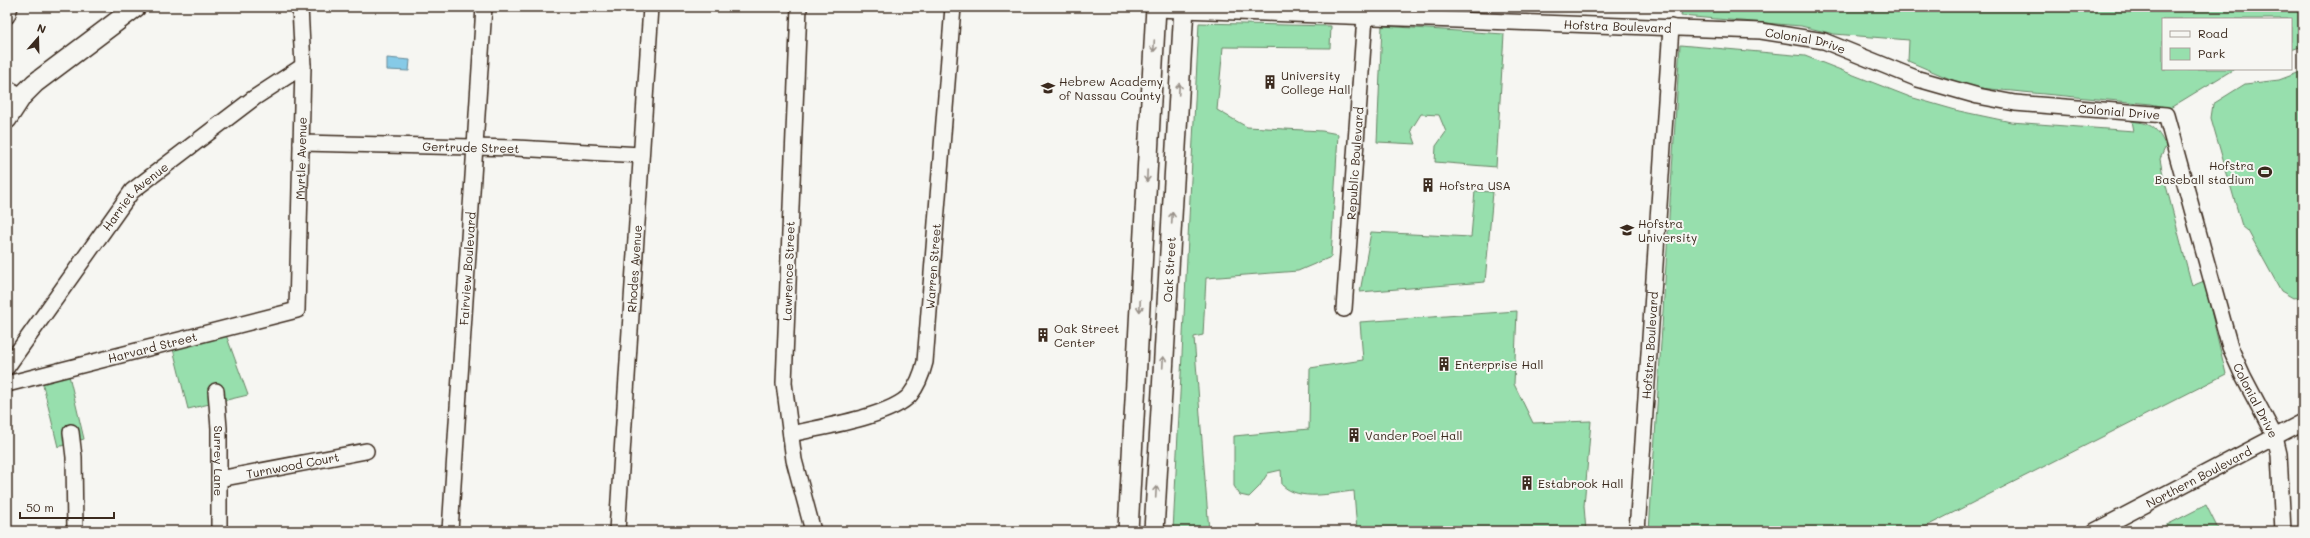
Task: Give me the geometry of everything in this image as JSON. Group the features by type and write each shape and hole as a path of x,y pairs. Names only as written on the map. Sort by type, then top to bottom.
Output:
{"street":[{"path":"7,16 10,7"},
{"path":"7,119 14,92 35,82 136,7"},
{"name":"Myrtle Avenue","path":"297,310 303,66 300,7"},
{"name":"Fairview Boulevard","path":"450,531 484,7"},
{"name":"Rhodes Avenue","path":"617,531 651,7"},
{"name":"Lawrence Street","path":"799,7 784,384 794,460 813,531"},
{"name":"Warren Street","path":"791,434 880,412 898,404 909,396 920,380 925,362 953,7"},
{"path":"1128,531 1134,443 1156,8"},
{"name":"Hofstra Boulevard","path":"1156,8 1184,8 1365,17 1671,27 1637,531"},
{"name":"Oak Street","path":"1154,531 1184,8"},
{"name":"Republic Boulevard","path":"1344,309 1365,17"},
{"name":"Colonial Drive","path":"1671,27 1761,31 1824,41 1918,79 1978,96 2007,102 2166,115 2230,347 2243,376 2275,437 2279,454 2283,531"},
{"name":"Harriet Avenue","path":"7,367 132,191 254,98 303,66"},
{"name":"Gertrude Street","path":"301,143 475,147 641,155"},
{"name":"Harvard Street","path":"7,384 297,310"},
{"name":"Surrey Lane","path":"216,391 219,428 219,531"},
{"name":"Northern Boulevard","path":"2095,531 2303,422"},
{"path":"71,432 74,457 75,531"},
{"path":"1134,443 1159,444"},
{"name":"Turnwood Court","path":"219,479 366,450"}],"green space":[{"path":"1682,7 2303,7 2303,46 2292,50 2292,18 2162,18 2162,70 2232,70 2170,108 2151,104 1969,87 1908,61 1909,40 1834,34 1801,26 1681,16"},
{"path":"1199,23 1331,26 1330,48 1223,47 1217,110 1247,127 1322,131 1338,134 1331,257 1298,271 1206,278 1203,335 1194,337 1209,531 1173,531"},
{"path":"1382,26 1504,34 1496,167 1435,162 1436,146 1446,132 1439,115 1421,114 1411,130 1416,144 1377,142"},
{"path":"1680,45 1805,56 1910,97 1959,111 2011,122 2134,131 2132,121 2149,125 2159,134 2166,146 2160,159 2162,170 2192,286 2204,281 2226,374 1917,531 1649,531"},
{"name":"Hofstra Baseball stadium","path":"2303,71 2303,297 2293,298 2281,291 2248,231 2242,226 2211,118 2213,104 2245,84 2279,80"},
{"path":"1475,191 1493,192 1485,282 1360,292 1371,232 1471,237"},
{"path":"1517,311 1514,384 1533,423 1591,421 1584,506 1586,531 1357,531 1354,491 1316,495 1298,493 1289,490 1282,485 1281,470 1268,473 1259,487 1249,497 1240,495 1234,486 1234,436 1309,429 1310,368 1363,360 1360,322"},
{"path":"225,332 248,395 188,409 172,345"},
{"path":"68,371 84,439 58,447 41,377"},
{"path":"2206,505 2219,531 2155,531"}],"water":[{"path":"387,58 410,60 409,71 387,70"}],"place":[{"name":"University College Hall","path":"1270,82"},
{"name":"Hebrew Academy of Nassau County","path":"1048,88"},
{"name":"Hofstra Baseball stadium","path":"2265,172"},
{"name":"Hofstra USA","path":"1428,185"},
{"name":"Hofstra University","path":"1627,230"},
{"name":"Oak Street Center","path":"1043,335"},
{"name":"Enterprise Hall","path":"1444,364"},
{"name":"Vander Poel Hall","path":"1354,435"},
{"name":"Estabrook Hall","path":"1527,483"}]}
